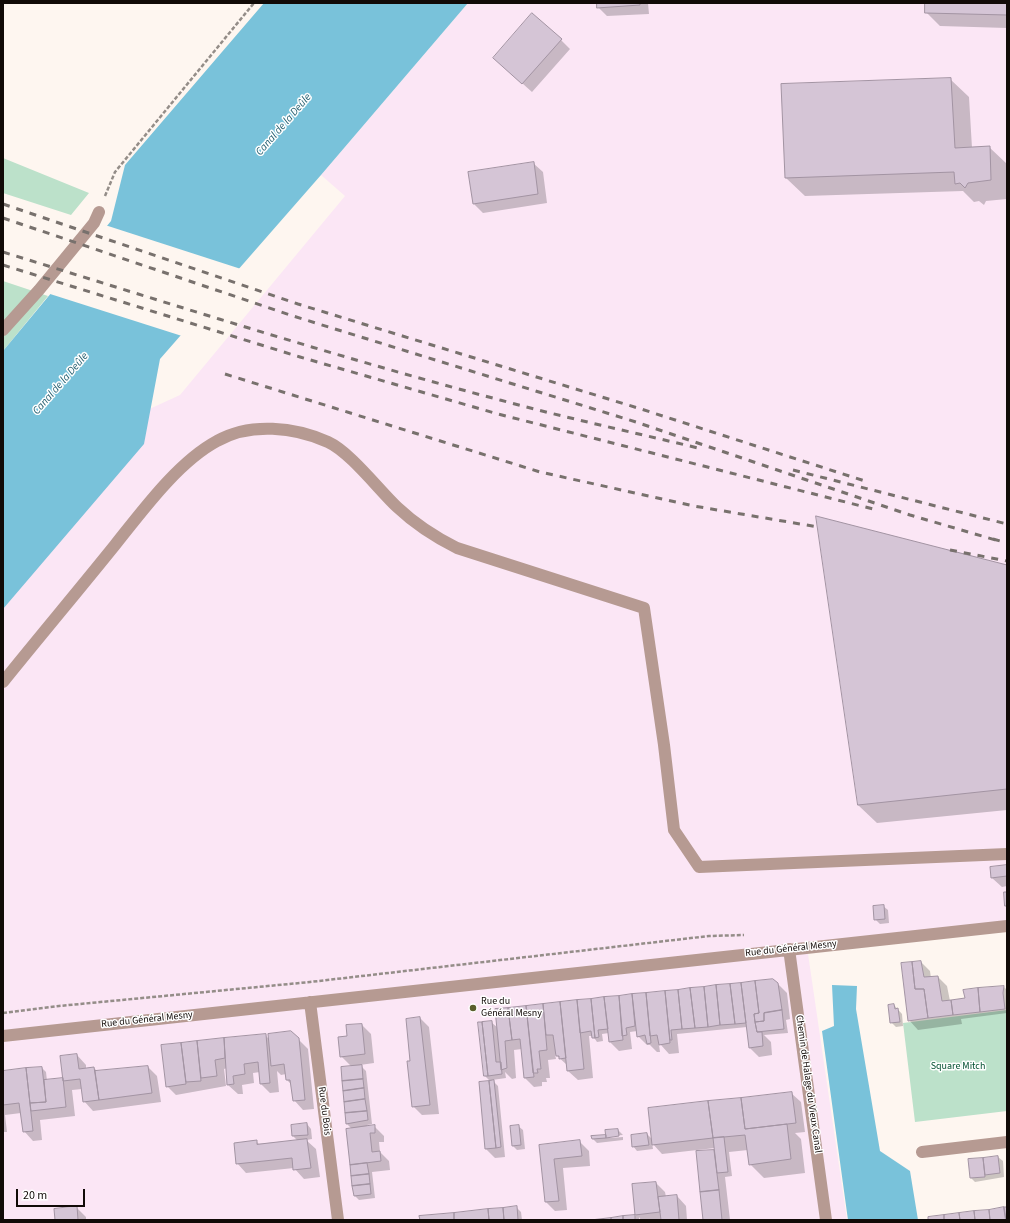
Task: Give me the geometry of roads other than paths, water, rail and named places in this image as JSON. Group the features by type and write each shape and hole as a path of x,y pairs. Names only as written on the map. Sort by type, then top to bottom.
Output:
{"street":[{"path":"3,330 89,229 99,212"},
{"path":"3,682 154,498 196,454 218,440 244,430 277,429 302,432 330,443 353,462 398,508 419,526 457,548 644,608 664,745 674,830 699,867 1007,854"},
{"name":"Rue du Général Mesny","path":"3,1036 1007,926"},
{"name":"Chemin de Halage du Vieux Canal","path":"789,949 826,1220"},
{"name":"Rue du Bois","path":"310,1002 338,1220"},
{"path":"922,1152 1007,1142"}],"water":[{"name":"Canal de la Deûle","path":"264,3 468,3 321,175 160,359 144,444 3,609 3,351 111,221 125,165"},
{"path":"832,985 857,986 856,1009 880,1151 910,1171 918,1220 848,1220 822,1031 834,1026"}],"railway":[{"path":"3,204 298,304 641,409 868,482"},
{"path":"3,218 293,316 636,422 910,515 999,541"},
{"path":"3,252 251,329 437,383 550,413 698,448"},
{"path":"3,265 300,357 498,414 877,510"},
{"path":"225,374 540,472 694,506 818,527"},
{"path":"793,470 1007,524"},
{"path":"993,539 1007,543"},
{"path":"950,550 1007,561"}],"place":[{"name":"Rue du Général Mesny","path":"473,1008"}],"park label":[{"name":"Square Mitch","path":"958,1067"}]}
